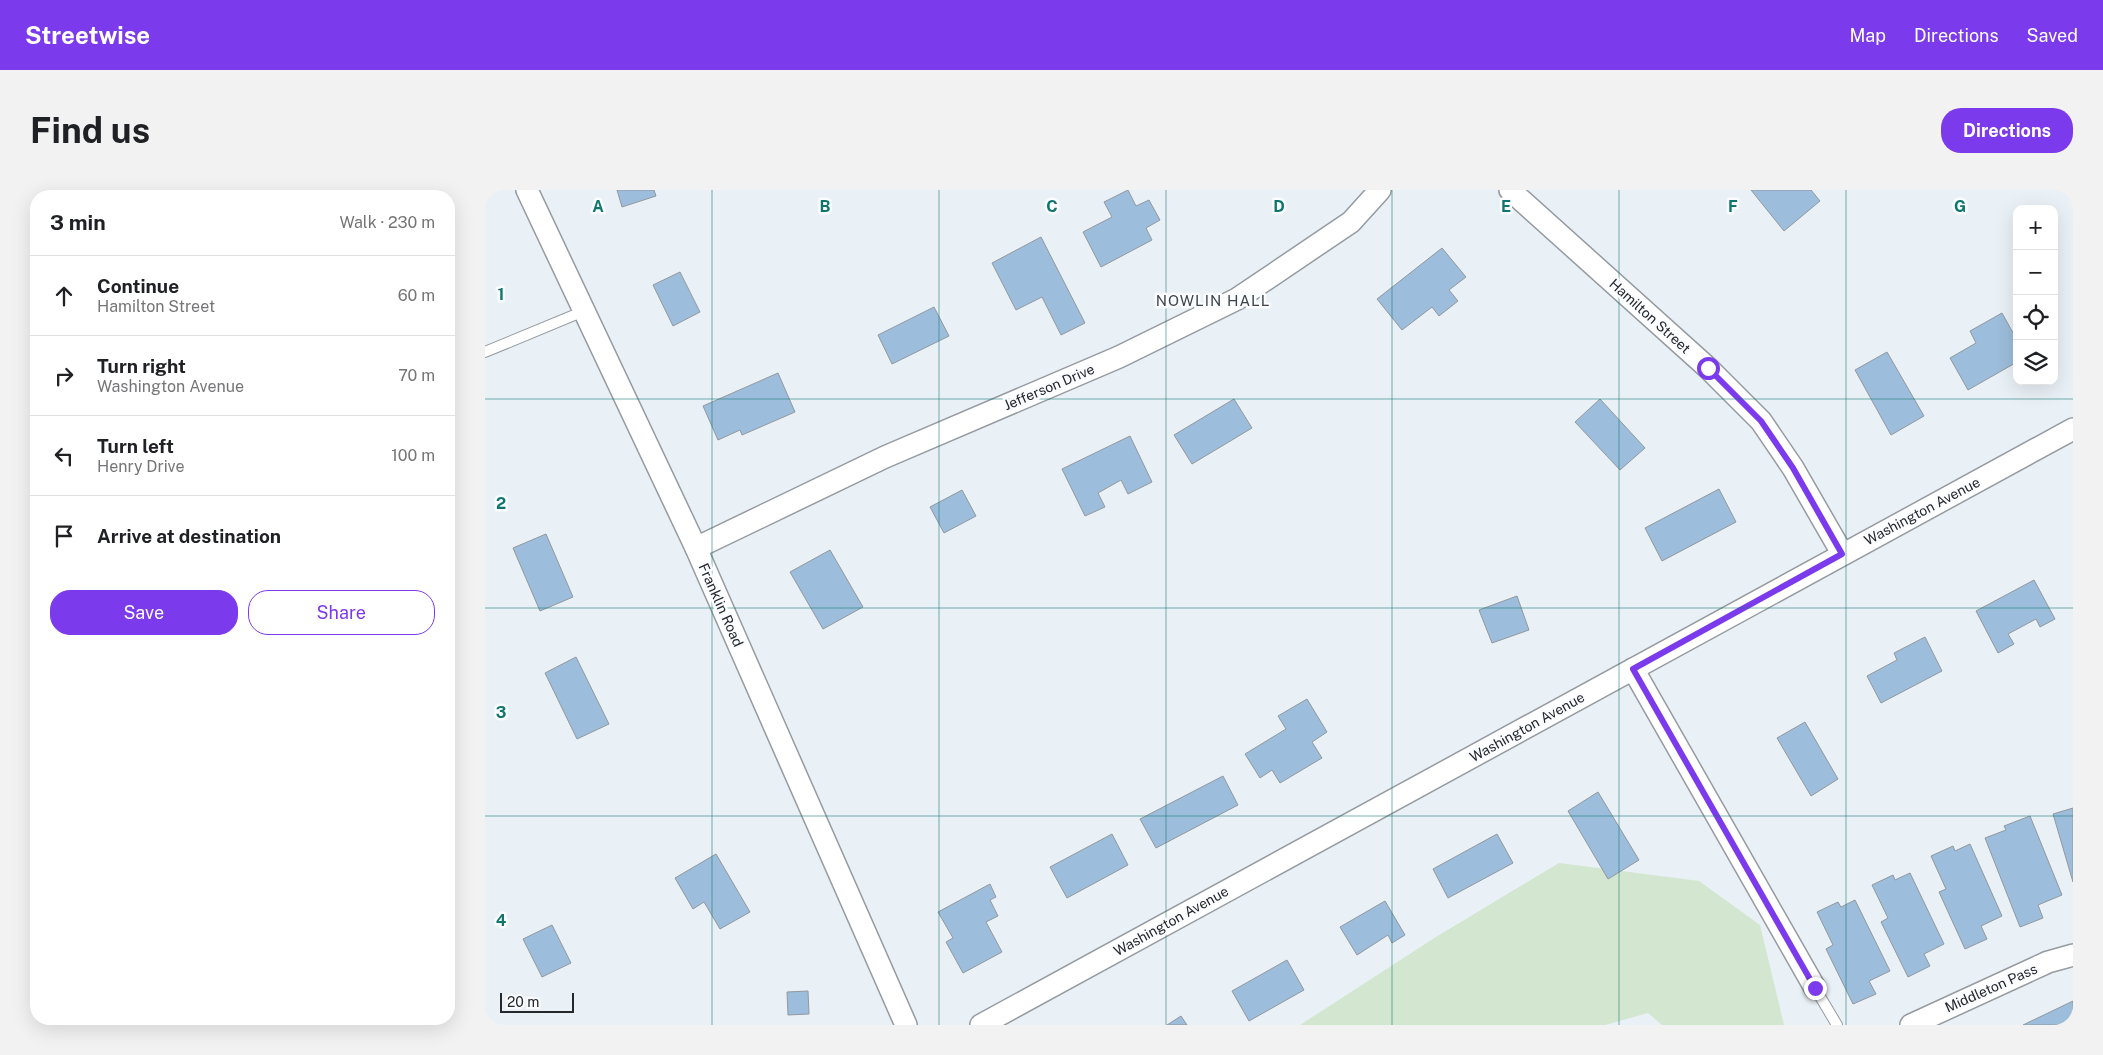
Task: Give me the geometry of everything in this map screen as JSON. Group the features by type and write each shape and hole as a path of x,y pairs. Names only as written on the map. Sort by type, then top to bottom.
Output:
{"street":[{"name":"Franklin Road","path":"527,190 696,548 906,1025"},
{"name":"Jefferson Drive","path":"696,548 885,457 1119,357 1237,299 1351,222 1381,190"},
{"name":"Hamilton Street","path":"1510,190 1708,368 1761,421 1793,468 1842,554"},
{"name":"Washington Avenue","path":"981,1025 2073,429"},
{"path":"1633,669 1815,988"},
{"name":"Middleton Pass","path":"1911,1025 1933,1020 2048,962 2073,955"}],"lane":[{"path":"485,352 584,311"},
{"path":"1815,988 1837,1025"}],"green space":[{"path":"1559,863 1699,881 1760,925 1784,1025 1662,1025 1648,1013 1605,1025 1300,1025 1436,937"}],"building":[{"path":"617,190 654,190 656,196 622,207"},
{"path":"1128,190 1136,206 1149,200 1160,220 1146,228 1152,240 1101,267 1083,232 1112,217 1104,202"},
{"path":"1751,190 1811,190 1820,201 1784,231"},
{"path":"1041,237 1085,323 1061,335 1042,297 1016,310 992,263"},
{"path":"1442,248 1466,277 1449,290 1458,301 1439,316 1432,307 1402,330 1377,299"},
{"path":"680,272 700,312 673,326 653,285"},
{"path":"934,307 949,336 892,364 878,335"},
{"path":"2002,313 2013,333 2013,364 1968,390 1950,358 1976,343 1970,331"},
{"path":"1887,352 1924,416 1891,435 1855,370"},
{"path":"778,373 795,412 742,435 740,430 718,440 703,406"},
{"path":"1234,399 1252,428 1192,464 1174,435"},
{"path":"1600,399 1645,448 1620,470 1575,422"},
{"path":"1130,436 1152,482 1128,494 1121,480 1098,493 1105,507 1085,516 1062,469"},
{"path":"1719,489 1736,522 1662,561 1645,528"},
{"path":"962,490 976,516 944,533 930,507"},
{"path":"546,534 573,597 540,611 513,548"},
{"path":"830,550 863,607 823,629 790,572"},
{"path":"2034,580 2055,619 2040,627 2036,619 2008,634 2014,644 1998,653 1976,611"},
{"path":"1517,596 1529,630 1492,643 1479,610"},
{"path":"1925,637 1942,671 1881,703 1867,676 1897,660 1894,653"},
{"path":"576,657 609,724 577,739 545,673"},
{"path":"1307,699 1327,732 1312,742 1322,758 1280,783 1272,770 1260,778 1245,754 1286,729 1278,716"},
{"path":"1805,722 1838,779 1811,796 1777,738"},
{"path":"1223,776 1238,805 1156,848 1140,819"},
{"path":"1598,792 1639,860 1608,879 1568,811"},
{"path":"2073,808 2073,882 2053,814"},
{"path":"2030,816 2062,895 2038,905 2043,918 2020,927 1985,838 2006,830 2004,826"},
{"path":"1112,834 1128,865 1067,898 1050,867"},
{"path":"1497,834 1513,863 1448,898 1433,869"},
{"path":"1970,844 2002,916 1981,926 1987,939 1965,949 1939,892 1946,889 1931,856 1953,846 1955,851"},
{"path":"716,854 750,912 720,929 704,902 693,909 675,878"},
{"path":"1910,873 1944,944 1924,954 1930,966 1908,977 1881,922 1888,918 1872,885 1893,875 1895,880"},
{"path":"990,884 996,897 990,900 998,916 986,922 1002,952 963,973 946,942 953,938 938,912"},
{"path":"1855,900 1890,971 1869,981 1876,994 1853,1004 1826,949 1833,945 1817,912 1838,902 1841,907"},
{"path":"1385,901 1405,935 1392,943 1388,935 1357,955 1340,927"},
{"path":"552,925 571,963 542,977 523,939"},
{"path":"1287,960 1304,990 1249,1021 1232,991"},
{"path":"808,991 809,1014 788,1015 787,992"},
{"path":"2073,1001 2073,1025 2023,1025"},
{"path":"1181,1016 1187,1025 1167,1025"}],"district":[{"name":"NOWLIN HALL","path":"1213,301"}],"route":[{"path":"1708,368 1761,421 1793,468 1842,554 1633,669 1815,988"}]}
